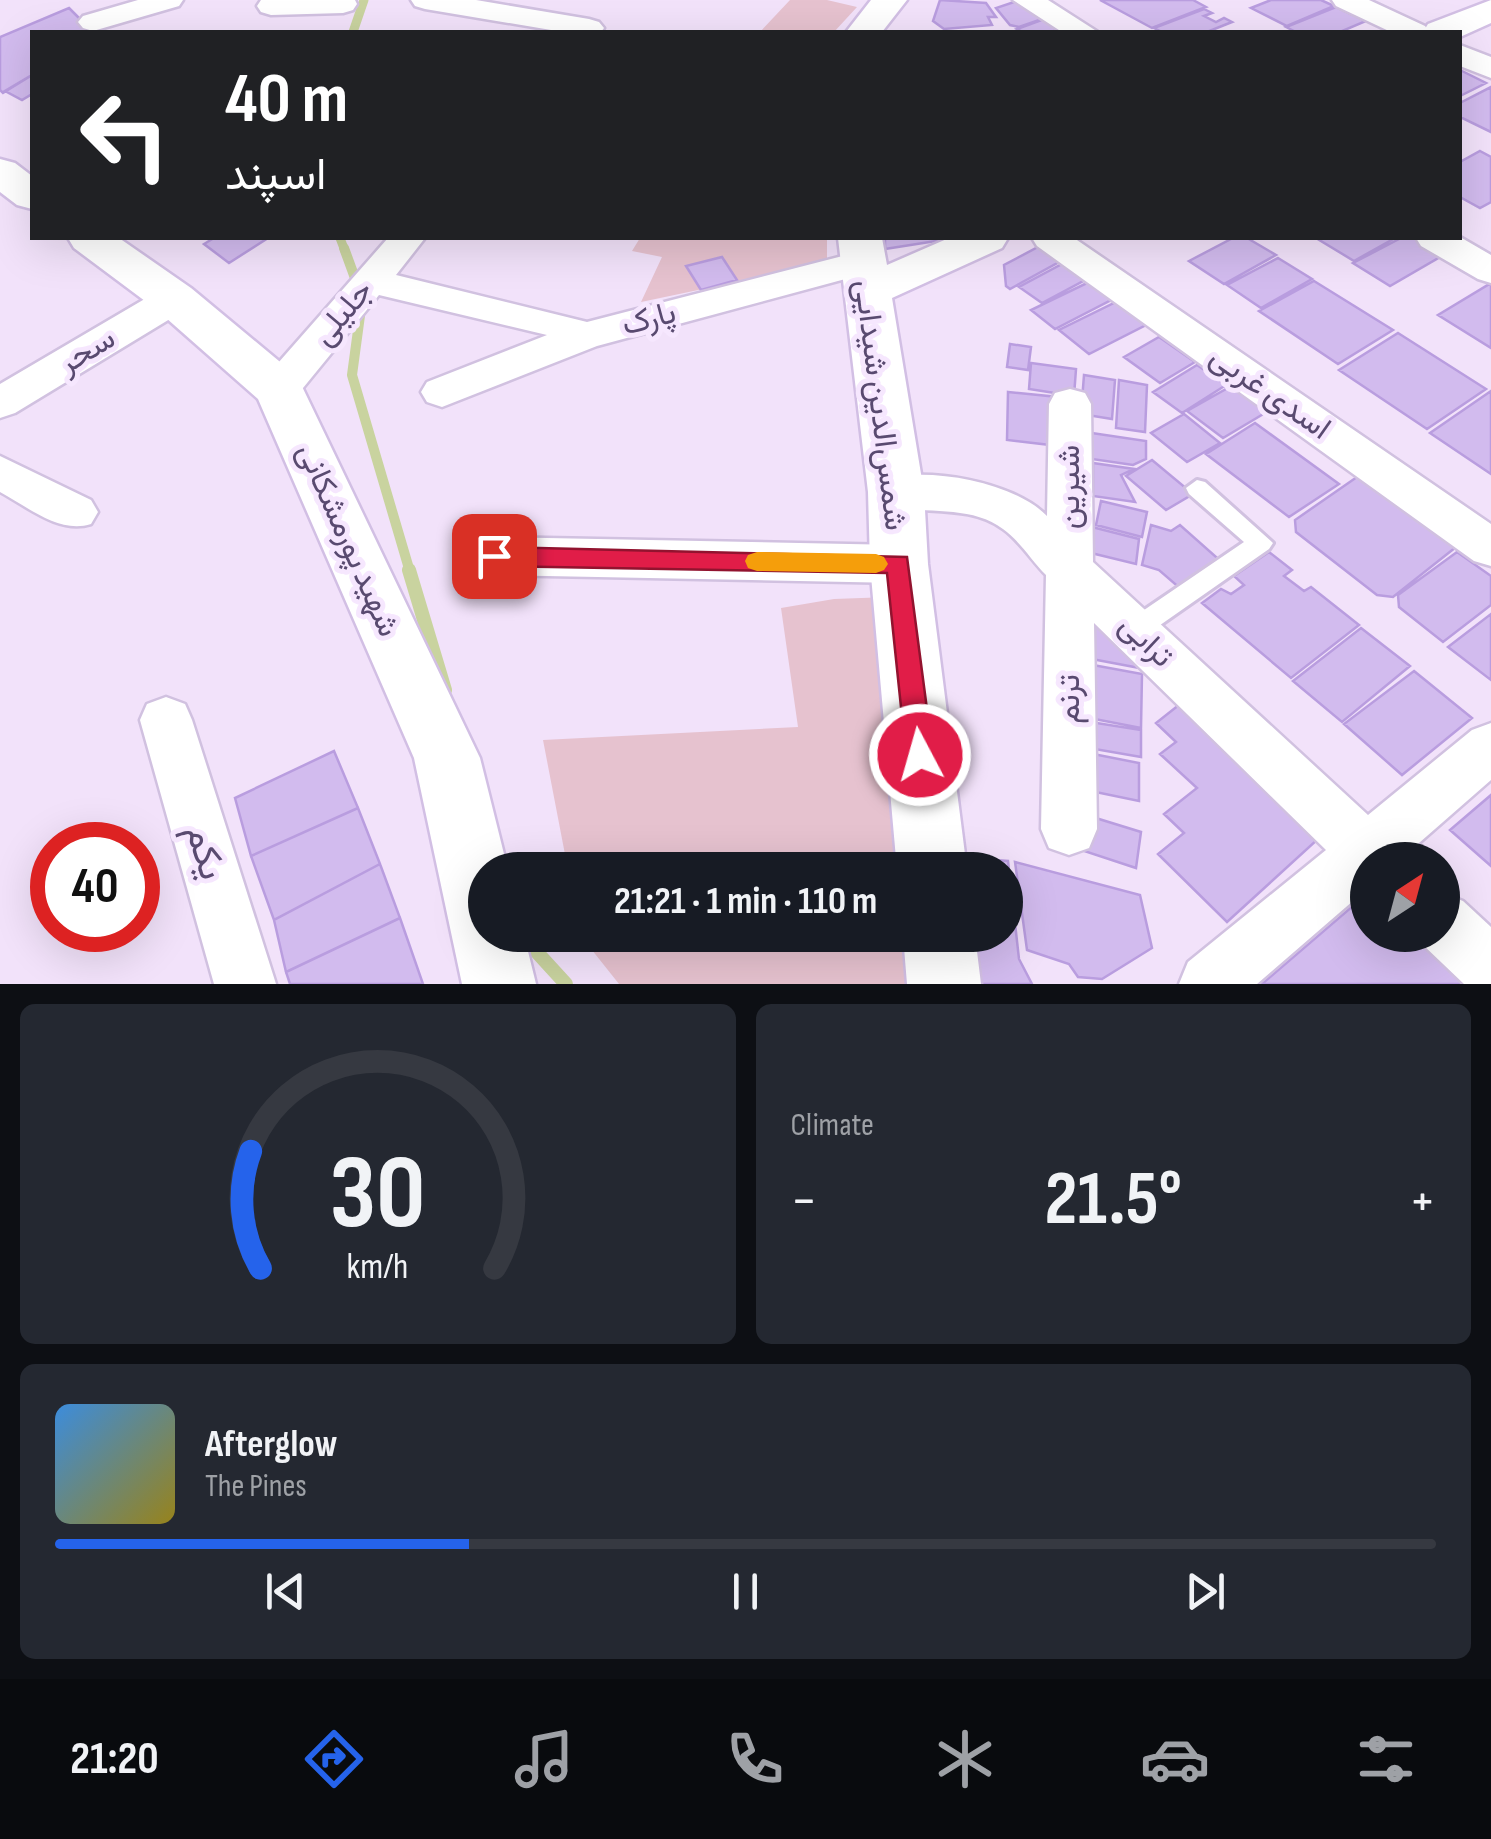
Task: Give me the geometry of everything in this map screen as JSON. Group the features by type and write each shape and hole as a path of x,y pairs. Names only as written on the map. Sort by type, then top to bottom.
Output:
{"street":[{"path":"68,0 99,28 169,0"},
{"path":"424,0 587,30 613,0"},
{"path":"866,30 889,0"},
{"path":"1027,0 1080,30"},
{"path":"1346,0 1410,30"},
{"path":"272,6 343,7"},
{"path":"445,30 468,7"},
{"path":"1446,30 1491,10"},
{"path":"1462,55 1491,69"},
{"path":"0,172 30,194"},
{"name":"شهید پورمشکانی","path":"93,240 174,299 279,389 447,758 469,852"},
{"name":"جلیلی","path":"279,389 405,240"},
{"path":"864,263 976,240"},
{"name":"اسدی غربی","path":"1053,240 1491,548"},
{"path":"1438,240 1491,270"},
{"name":"پارک","path":"442,392 571,330 864,263"},
{"name":"شمس‌الدین شیدایی","path":"864,263 896,492 898,564 930,852"},
{"path":"370,281 571,330"},
{"name":"سحر","path":"0,404 174,299"},
{"name":"شیرین","path":"1069,570 1070,404"},
{"path":"0,472 75,512"},
{"name":"ترابی","path":"896,492 1000,504 1019,516 1069,570 1357,842"},
{"path":"494,556 898,564"},
{"name":"ترنم","path":"1068,829 1069,570"},
{"name":"یکم","path":"166,720 245,984"},
{"path":"1387,842 1491,747"},
{"path":"1210,984 1350,873"},
{"path":"1460,939 1491,968"},
{"path":"492,952 499,984"},
{"path":"941,952 944,984"}],"lane":[{"path":"1134,630 1261,542 1197,488"}],"shaded area":[{"path":"790,0 827,0 857,7 836,30 762,30"},
{"path":"639,240 827,240 827,263 641,302 662,257 632,251"},
{"path":"889,597 908,852 565,852 543,740 798,727 781,608 834,599"},
{"path":"594,952 915,952 918,984 619,984"}],"building":[{"path":"940,0 986,3 996,17 988,17 992,25 944,29 933,21"},
{"path":"1100,0 1193,0 1206,7 1152,28"},
{"path":"1271,0 1321,0 1334,6 1287,26 1251,8"},
{"path":"1017,1 1045,18 1019,27 1010,25 996,8"},
{"path":"1336,7 1366,21 1345,30 1286,27"},
{"path":"69,8 91,30 30,30 30,76 3,93 0,37"},
{"path":"1204,9 1212,13 1204,16 1216,22 1224,18 1232,22 1212,30 1154,28"},
{"path":"1047,18 1063,28 1057,30 1017,29"},
{"path":"1462,71 1486,83 1462,95"},
{"path":"30,76 30,95 22,100 5,91"},
{"path":"1491,87 1491,132 1462,118 1462,102"},
{"path":"1480,151 1491,157 1491,202 1480,208 1462,198 1462,161"},
{"path":"211,240 265,240 229,263 204,244"},
{"path":"885,240 942,240 885,249"},
{"path":"1229,240 1250,240 1276,255 1224,284 1189,261"},
{"path":"1319,240 1391,240 1354,261"},
{"path":"1397,240 1424,240 1447,253 1390,286 1353,263"},
{"path":"1038,247 1059,262 1010,289 1006,286 1004,265"},
{"path":"722,257 737,280 701,290 686,266"},
{"path":"1278,258 1312,279 1261,308 1227,285"},
{"path":"1062,264 1085,280 1042,303 1019,287"},
{"path":"1314,281 1393,330 1338,364 1259,311"},
{"path":"1089,282 1113,299 1055,329 1031,310"},
{"path":"1491,283 1491,348 1438,315"},
{"path":"1116,302 1146,325 1089,354 1059,330"},
{"path":"1398,333 1486,389 1427,429 1339,370"},
{"path":"1159,337 1195,362 1160,383 1124,357"},
{"path":"1010,344 1031,347 1028,370 1007,367"},
{"path":"1031,363 1076,369 1074,396 1029,389"},
{"path":"1197,365 1226,385 1182,413 1153,392"},
{"path":"1084,375 1115,380 1112,419 1081,414"},
{"path":"1119,380 1147,385 1145,432 1116,428"},
{"path":"1235,384 1270,410 1223,438 1187,411"},
{"path":"1491,391 1491,474 1430,433"},
{"path":"1008,392 1058,397 1059,446 1007,440"},
{"path":"1184,414 1220,443 1187,462 1151,433"},
{"path":"1255,423 1339,484 1289,517 1206,454"},
{"path":"1085,432 1146,441 1146,459 1133,465 1085,458"},
{"path":"1152,460 1193,494 1166,510 1126,476"},
{"path":"1093,463 1134,469 1121,475 1135,502 1093,496"},
{"path":"1357,477 1456,547 1393,597 1377,595 1296,532 1295,520"},
{"path":"1101,501 1147,512 1142,537 1096,525"},
{"path":"1151,525 1171,531 1180,525 1224,564 1182,590 1159,570 1142,565"},
{"path":"1092,527 1139,539 1136,564 1087,552"},
{"path":"1269,552 1292,570 1284,576 1304,591 1311,587 1359,625 1291,678 1202,603 1221,589 1231,594 1244,585 1234,576"},
{"path":"1457,552 1491,576 1491,605 1443,642 1399,607 1398,595"},
{"path":"1083,599 1145,669 1081,657"},
{"path":"1491,614 1491,680 1448,647"},
{"path":"1361,628 1410,666 1342,722 1293,681"},
{"path":"1082,663 1142,674 1141,728 1079,716"},
{"path":"1414,671 1472,718 1402,775 1344,724"},
{"path":"1184,701 1318,839 1227,922 1158,854 1184,833 1164,814 1197,788 1160,754 1176,742 1156,723"},
{"path":"1084,721 1141,730 1141,757 1083,747"},
{"path":"334,751 358,808 251,856 235,798"},
{"path":"1083,752 1139,763 1139,801 1081,789"},
{"path":"1491,795 1491,866 1450,830"},
{"path":"358,808 380,864 274,920 251,856"},
{"path":"1086,815 1141,832 1136,868 1081,850"},
{"path":"380,864 400,918 286,972 274,920"},
{"path":"1023,864 1140,895 1152,948 1102,979 1078,977 1069,964 1027,950"},
{"path":"1350,908 1350,952 1442,952 1476,984 1262,984"},
{"path":"400,918 423,984 290,984 286,972"},
{"path":"965,952 1018,952 1032,984 970,984"}],"waterway":[{"path":"354,30 364,0"},
{"path":"341,240 345,251"},
{"path":"344,248 359,289"},
{"path":"361,308 352,375 410,572"},
{"path":"409,570 445,690"},
{"path":"537,952 566,984"}],"slow traffic":[{"path":"757,561 876,564"}],"route":[{"path":"494,556 898,564 920,755"}]}
